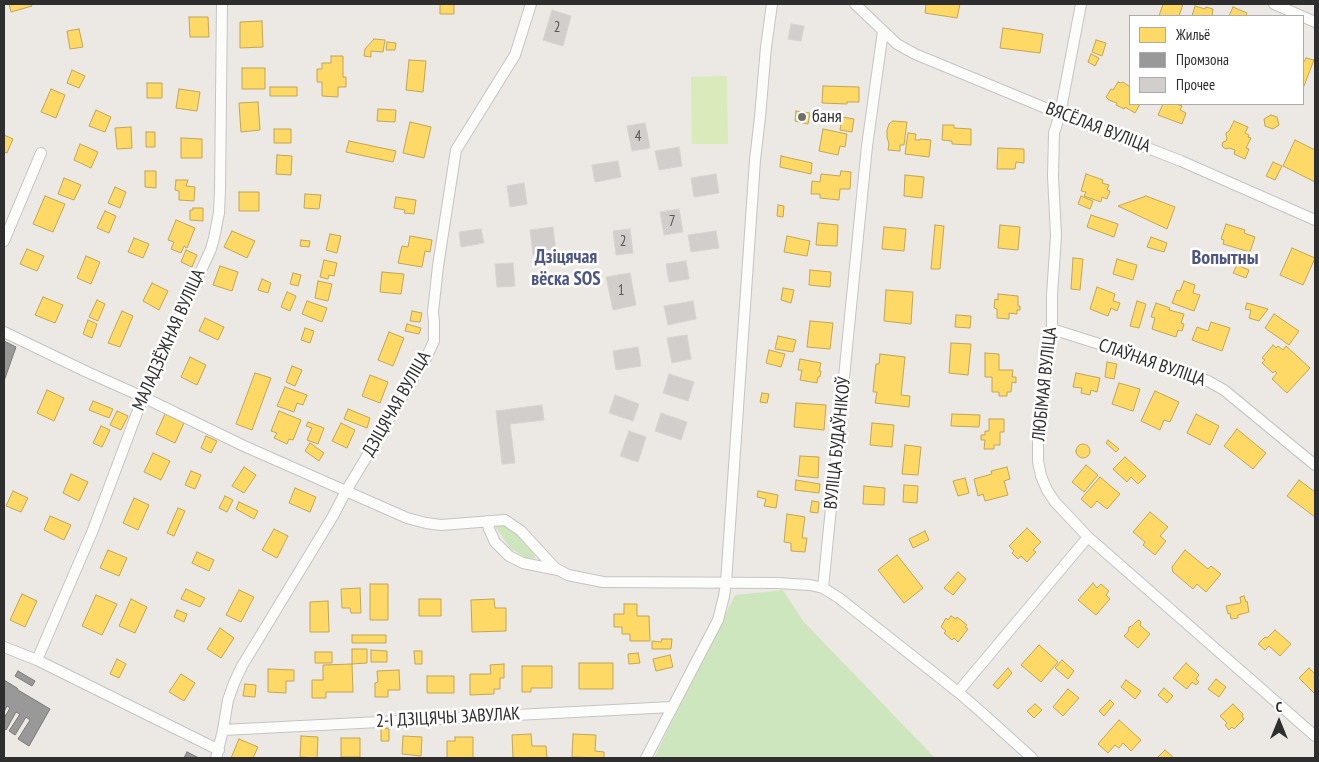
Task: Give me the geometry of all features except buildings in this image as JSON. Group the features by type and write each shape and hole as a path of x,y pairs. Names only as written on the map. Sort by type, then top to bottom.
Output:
{"street":[{"name":"МАЛАДЗЁЖНАЯ ВУЛІЦА","path":"37,660 92,530 143,397 211,249 219,214 222,4"},
{"name":"ДЗІЦЯЧАЯ ВУЛІЦА","path":"217,754 228,700 242,666 334,516 346,491 434,341 434,300 456,150 516,55 531,4"},
{"path":"646,758 718,620 722,608 726,583 755,160 772,4"},
{"name":"ВЯСЁЛАЯ ВУЛІЦА","path":"854,4 897,44 914,54 1181,161 1315,220"},
{"name":"ЛЮБІМАЯ ВУЛІЦА","path":"1081,4 1060,114 1054,133 1053,176 1056,236 1052,329 1038,425 1041,476 1055,502 1088,537 1315,736"},
{"path":"1274,4 1299,15"},
{"name":"ВУЛІЦА БУДАЎНІКОЎ","path":"823,588 867,146 883,31"},
{"path":"4,241 41,153"},
{"name":"СЛАЎНАЯ ВУЛІЦА","path":"1052,329 1178,369 1208,381 1224,390 1315,465"},
{"path":"4,332 244,446 408,518 441,525 505,520 521,531 555,568 568,575 603,582 796,583 810,584 823,588 839,598 958,692 1032,758"},
{"path":"487,521 495,542 509,556 523,563 561,571"},
{"path":"958,692 1088,537"},
{"path":"4,647 37,660 217,754"},
{"name":"2-І ДЗІЦЯЧЫ ЗАВУЛАК","path":"223,730 672,706"}],"green space":[{"path":"727,76 728,144 692,144 691,77"},
{"path":"494,525 509,527 521,537 536,557 530,560 511,549"},
{"path":"783,590 803,621 935,758 654,758 735,595"}],"place":[{"name":"баня","path":"802,117"}],"district":[{"name":"Вопытны","path":"1225,258"},
{"name":"Дзіцячая вёска SOS","path":"566,269"}]}
